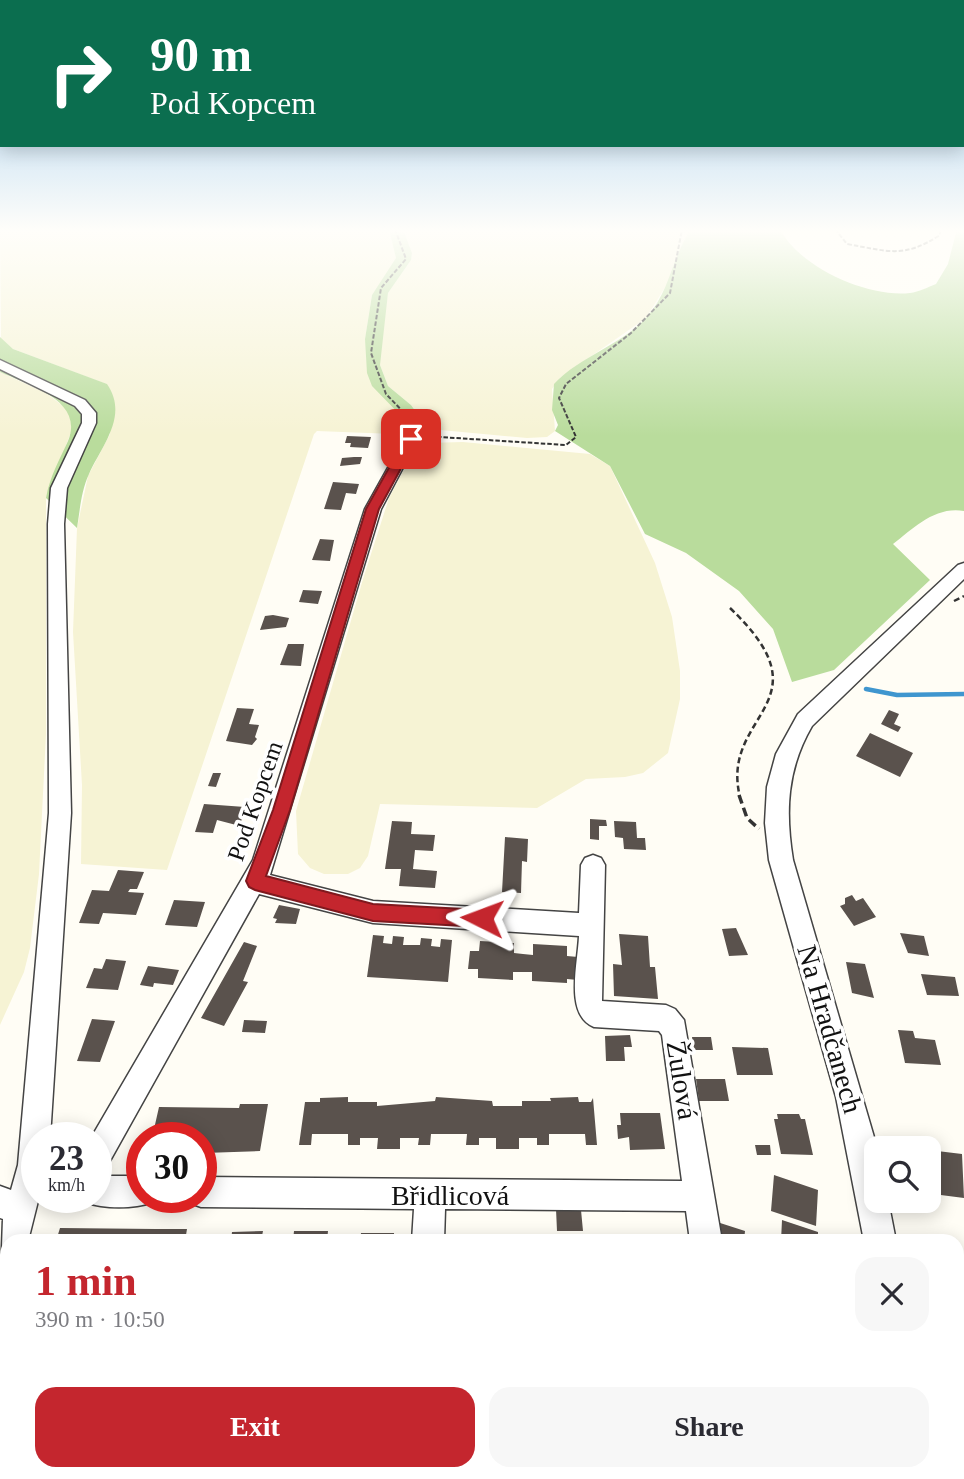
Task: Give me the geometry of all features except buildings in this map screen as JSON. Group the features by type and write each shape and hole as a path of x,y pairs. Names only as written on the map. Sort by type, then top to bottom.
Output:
{"street":[{"path":"0,364 80,402 89,413 89,423 59,488 56,524 60,813 30,1122"},
{"name":"Pod Kopcem","path":"112,1130 255,881 281,810 373,509 411,439"},
{"name":"Na Hradčanech","path":"879,1234 870,1176 854,1110 781,860 776,831 778,777 791,740 805,720 964,569"},
{"name":"Žulová","path":"593,865 589,1007 594,1014 666,1018 675,1029 704,1234"},
{"path":"255,881 373,912 591,925"},
{"name":"Břidlicová","path":"217,1192 698,1196"},
{"path":"428,1234 430,1195"}],"path":[{"path":"379,298 371,354 386,394 411,420 416,431 411,439"},
{"path":"411,439 430,435 566,445 576,437 559,398 566,383 631,333 665,298"},
{"path":"730,608 754,632 774,671 770,699 740,750 735,772 737,793 751,824 759,829 776,831"}],"shaded area":[{"path":"1,298 372,298 365,339 394,408 407,422 405,432 394,434 317,431 314,434 167,870 81,864 82,785 73,632 77,528 88,476 110,434 106,384 13,349 1,339"},
{"path":"387,298 658,298 646,318 560,378 552,389 555,431 547,437 527,438 430,429 411,405 388,386 380,365"},
{"path":"0,372 46,393 68,410 72,420 71,432 46,498 46,734 39,874 30,948 24,972 0,1025"},
{"path":"463,442 590,454 610,466 655,563 672,617 680,671 680,699 668,753 643,773 586,779 537,808 380,804 368,856 360,868 348,874 324,874 310,868 298,854 296,811 389,498 413,453 427,443"}],"green space":[{"path":"372,298 387,298 380,365 388,386 411,405 427,427 407,422 372,386 367,373 365,339"},
{"path":"660,298 964,298 964,511 953,510 934,515 893,544 930,580 834,670 792,682 773,629 739,591 686,553 645,534 610,466 555,431 558,425 552,410 554,384 564,374 637,327"},
{"path":"0,337 13,349 107,384 113,396 115,407 111,430 86,480 77,528 46,498 52,476 68,441 71,427 68,415 51,396 0,372"}],"waterway":[{"path":"866,689 897,695 964,694"}],"route":[{"path":"411,439 373,509 298,758 264,863 255,881 373,912 482,918"}]}
